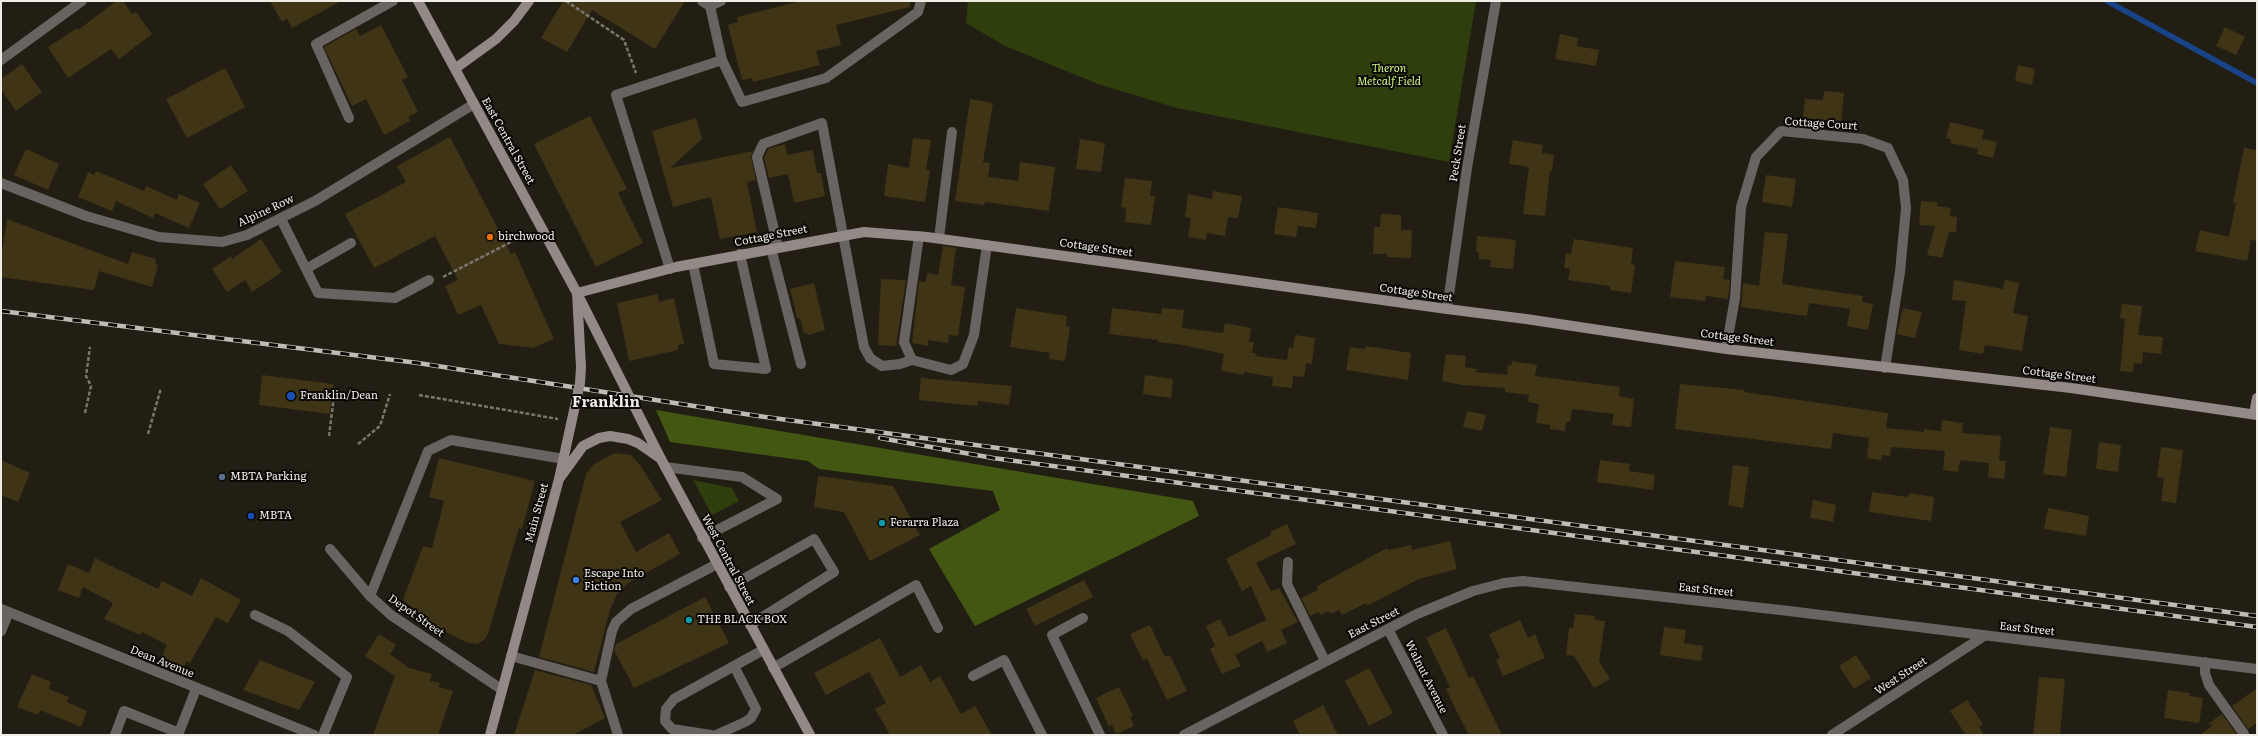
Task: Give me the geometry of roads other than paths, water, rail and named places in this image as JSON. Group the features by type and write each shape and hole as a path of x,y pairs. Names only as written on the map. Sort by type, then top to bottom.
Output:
{"street":[{"path":"1,60 82,1"},
{"path":"349,118 316,44 393,1"},
{"name":"East Central Street","path":"418,1 456,68 577,293"},
{"path":"456,68 496,39 514,21 529,1"},
{"path":"721,1 706,3 722,60 742,102 826,78 918,12 920,1"},
{"name":"Peck Street","path":"1447,309 1467,168 1496,1"},
{"path":"670,269 616,95 722,60"},
{"name":"Alpine Row","path":"1,183 86,216 159,237 222,242 247,235 315,201 474,104"},
{"path":"801,364 756,157 763,144 822,123 864,347 870,358 882,366 900,364 912,360 951,370 963,364 974,335 987,245"},
{"name":"Cottage Court","path":"1726,349 1736,298 1741,207 1756,157 1781,131 1863,139 1888,148 1903,180 1906,208 1900,272 1885,368"},
{"path":"939,238 952,132"},
{"path":"281,219 318,293 395,298 428,280"},
{"name":"Cottage Street","path":"577,293 670,269 740,254 864,232 939,238 1447,309 1526,318 1726,349 2071,388 2255,414"},
{"path":"912,360 904,342 919,236"},
{"path":"306,269 351,243"},
{"path":"693,264 714,364 766,369 740,254"},
{"name":"Main Street","path":"490,735 501,689 559,479 576,407 581,372 577,293"},
{"name":"West Central Street","path":"577,293 702,538 810,735"},
{"path":"2255,414 2257,398"},
{"name":"West Central Street","path":"559,479 579,450 599,438 610,436 638,442 663,463"},
{"path":"370,596 428,451 451,440 564,459"},
{"path":"663,463 742,477 777,499 702,538"},
{"path":"729,587 814,539 834,572 750,625"},
{"name":"Depot Street","path":"330,549 370,596 391,615 501,689"},
{"path":"1288,562 1287,584 1325,661"},
{"path":"618,735 601,681 612,631 620,618 640,604 717,564"},
{"name":"East Street","path":"1184,735 1195,733 1325,661 1417,614 1473,591 1504,583 1524,581 1789,611 2257,669"},
{"path":"773,668 916,585 938,628"},
{"path":"1,631 5,610"},
{"name":"Dean Avenue","path":"5,610 196,689 314,735"},
{"path":"255,615 288,631 347,677 323,735"},
{"path":"1083,618 1052,635 1100,735"},
{"name":"Walnut Avenue","path":"1388,629 1443,735"},
{"name":"West Street","path":"1832,735 1984,636"},
{"path":"711,735 672,729 666,721 666,709 674,699 763,650"},
{"path":"511,656 601,681"},
{"path":"973,676 1004,660 1042,735"},
{"path":"2206,662 2205,673 2209,685 2244,734"},
{"path":"716,735 746,722 751,718 756,709 734,666"},
{"path":"115,735 124,711 179,734 196,689"}],"waterway":[{"path":"2107,1 2257,83"}],"railway":[{"path":"1,311 418,363 758,416 2257,616"},
{"path":"880,438 993,458 2257,627"}],"place":[{"name":"birchwood","path":"490,237"},
{"name":"Franklin/Dean","path":"291,396"},
{"name":"MBTA Parking","path":"222,477"},
{"name":"MBTA","path":"251,516"},
{"name":"Ferarra Plaza","path":"882,523"},
{"name":"Escape Into Fiction","path":"576,580"},
{"name":"THE BLACK BOX","path":"689,620"}],"district":[{"name":"Franklin","path":"606,403"}],"park label":[{"name":"Theron Metcalf Field","path":"1389,75"}]}
